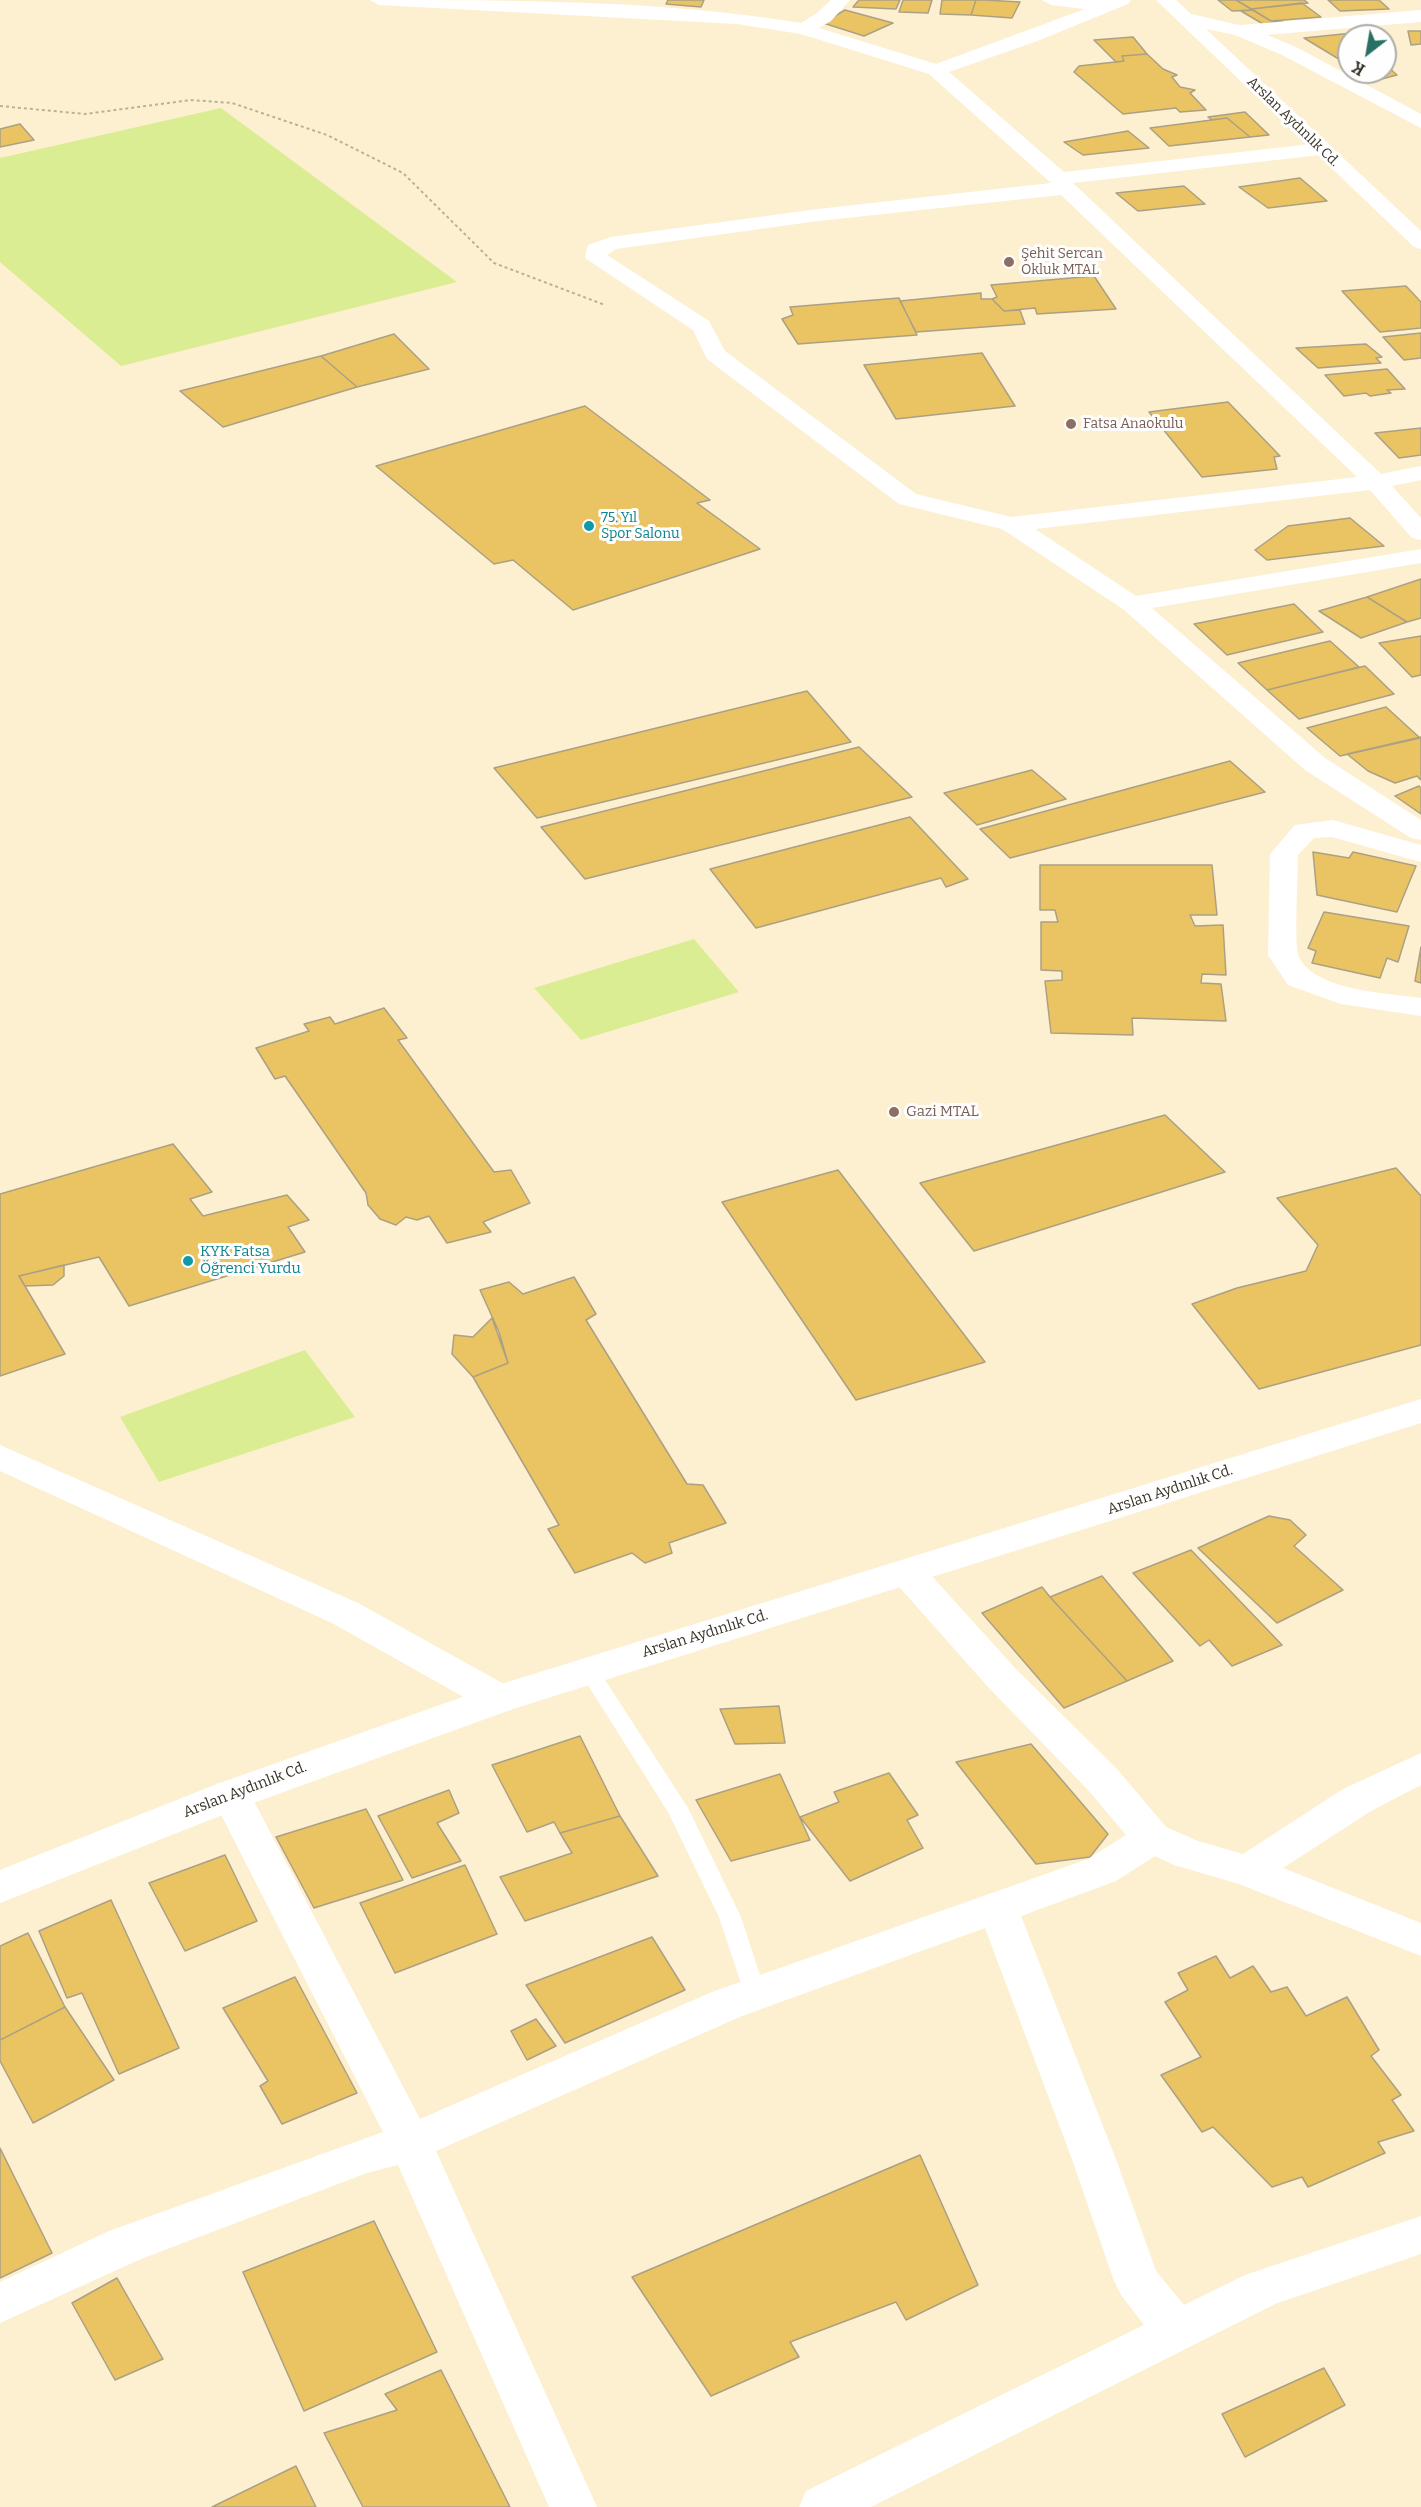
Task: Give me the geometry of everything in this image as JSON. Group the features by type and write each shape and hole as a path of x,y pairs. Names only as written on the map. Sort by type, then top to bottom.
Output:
{"street":[{"path":"379,0 740,9 936,70 1063,184 1376,482 1421,533"},
{"path":"804,29 824,17 841,0"},
{"path":"1051,0 1116,3"},
{"name":"Arslan Aydınlık Cd.","path":"1165,0 1187,18 1320,149 1421,243"},
{"path":"1406,0 1421,15"},
{"path":"936,70 1116,3"},
{"path":"1241,31 1421,15"},
{"path":"1187,18 1241,31 1289,51 1421,122"},
{"path":"1320,149 611,243 596,250 596,258 702,327 712,343 715,354 908,499 1011,524 1132,604 1315,764 1421,832"},
{"path":"1011,524 1376,482 1421,473"},
{"path":"1132,604 1421,556"},
{"path":"1421,854 1333,828 1305,831 1284,854 1283,955 1299,979 1341,995 1421,1006"},
{"name":"Arslan Aydınlık Cd.","path":"0,1887 231,1795 499,1699 1421,1411"},
{"path":"0,1456 345,1613 499,1699"},
{"path":"907,1572 1002,1678 1103,1780 1152,1838 1188,1854 1248,1871 1421,1940"},
{"path":"1248,1871 1357,1800 1421,1768"},
{"path":"231,1795 410,2143 573,2507"},
{"path":"0,2303 125,2245 363,2156 410,2143 755,1994 1102,1870 1152,1838"},
{"path":"997,1907 1095,2162 1137,2281 1176,2331"},
{"path":"823,2507 1261,2289 1421,2235"}],"lane":[{"path":"589,1671 677,1808 730,1917 755,1994"}],"path":[{"path":"0,106 86,114 191,100 242,107 327,135 404,173 494,263 614,309"}],"green space":[{"path":"221,108 457,282 121,366 0,262 0,158"},
{"path":"694,939 739,992 581,1040 534,988"},
{"path":"305,1350 355,1417 159,1482 120,1417"}],"building":[{"path":"668,0 704,0 701,7 666,4"},
{"path":"859,0 900,0 896,9 853,7"},
{"path":"903,0 932,0 928,13 899,12"},
{"path":"942,0 976,0 971,15 940,14"},
{"path":"976,0 1020,2 1012,18 971,15"},
{"path":"1218,0 1236,0 1253,10 1232,11"},
{"path":"1236,0 1304,0 1308,3 1251,9"},
{"path":"1328,0 1379,0 1389,9 1340,11"},
{"path":"1302,3 1321,17 1271,21 1251,9"},
{"path":"845,10 893,23 864,36 823,23"},
{"path":"1253,10 1271,21 1283,22 1263,24 1241,11"},
{"path":"1408,31 1421,31 1421,44 1411,45"},
{"path":"1337,35 1337,58 1304,38"},
{"path":"1133,37 1147,54 1122,56 1124,61 1116,62 1094,40"},
{"path":"1147,54 1163,69 1177,75 1172,77 1180,87 1195,90 1190,93 1206,110 1180,112 1176,108 1123,114 1074,72 1079,66 1124,61 1122,56"},
{"path":"1245,112 1269,135 1250,137 1227,118 1212,120 1208,117"},
{"path":"1227,118 1250,137 1169,146 1150,128"},
{"path":"20,124 34,140 0,147 0,129"},
{"path":"1128,131 1149,148 1083,155 1064,142"},
{"path":"1300,178 1327,201 1268,208 1239,187"},
{"path":"1184,186 1205,204 1138,211 1116,193"},
{"path":"1094,276 1116,309 1037,314 1035,308 1004,311 992,299 997,297 991,285"},
{"path":"1406,286 1421,302 1421,328 1380,332 1342,291"},
{"path":"981,293 981,299 992,299 1004,311 1020,310 1025,324 916,332 900,301"},
{"path":"899,298 917,335 798,344 782,319 793,315 790,307"},
{"path":"1421,333 1421,358 1404,360 1383,337"},
{"path":"394,334 429,369 357,387 321,356"},
{"path":"1366,344 1382,357 1376,358 1381,363 1318,368 1296,348"},
{"path":"982,353 1015,406 896,419 864,365"},
{"path":"321,356 357,387 223,427 180,391"},
{"path":"1387,369 1405,389 1387,390 1391,393 1370,396 1366,393 1344,396 1325,375"},
{"path":"1228,402 1280,456 1274,457 1277,469 1202,477 1149,412"},
{"name":"75. Yıl Spor Salonu","path":"585,406 710,500 697,503 760,549 573,610 513,560 494,564 376,466"},
{"path":"1421,428 1421,455 1399,458 1375,433"},
{"path":"1350,518 1384,546 1267,560 1255,550 1288,526"},
{"path":"1421,579 1421,618 1407,622 1367,597"},
{"path":"1367,597 1407,622 1361,638 1319,611"},
{"path":"1294,604 1323,632 1227,655 1194,624"},
{"path":"1421,636 1421,675 1412,677 1379,643"},
{"path":"1330,641 1359,667 1267,690 1238,663"},
{"path":"1365,666 1394,694 1299,719 1267,690"},
{"path":"807,691 851,742 537,818 494,768"},
{"path":"1386,707 1420,738 1340,756 1307,728"},
{"path":"1421,737 1421,780 1417,776 1395,783 1368,771 1347,754"},
{"path":"859,747 912,797 585,879 541,827"},
{"path":"1230,761 1265,792 1010,858 980,829"},
{"path":"1032,770 1066,799 977,825 944,793"},
{"path":"1419,786 1421,788 1421,814 1395,796"},
{"path":"910,817 968,879 946,887 941,878 756,928 710,869"},
{"path":"1313,852 1349,858 1353,852 1416,866 1397,912 1317,895"},
{"path":"1040,865 1212,865 1217,915 1190,915 1195,926 1223,925 1226,975 1202,974 1201,983 1221,984 1226,1021 1132,1018 1133,1035 1051,1033 1045,981 1062,980 1062,971 1041,970 1041,922 1058,922 1055,910 1040,910"},
{"path":"1324,912 1409,926 1398,962 1387,958 1380,978 1312,963 1316,951 1308,948"},
{"path":"1421,947 1421,983 1415,981"},
{"path":"384,1008 407,1038 398,1040 494,1172 511,1170 530,1203 483,1222 491,1232 447,1243 429,1216 417,1220 406,1217 396,1225 380,1219 368,1205 366,1193 285,1076 275,1079 256,1048 309,1031 304,1024 330,1017 335,1024"},
{"path":"1165,1115 1225,1172 974,1251 920,1183"},
{"name":"KYK Fatsa Öğrenci Yurdu","path":"173,1144 212,1192 190,1199 203,1216 287,1195 309,1220 288,1227 305,1252 129,1306 99,1257 19,1276 65,1354 0,1376 0,1194"},
{"path":"1396,1168 1421,1196 1421,1345 1259,1389 1192,1304 1237,1288 1306,1271 1318,1245 1277,1198"},
{"path":"838,1170 985,1362 856,1400 722,1202"},
{"path":"64,1265 64,1276 53,1285 25,1286 19,1276"},
{"path":"574,1277 596,1314 586,1320 687,1484 703,1485 726,1523 669,1543 672,1553 645,1563 632,1553 575,1573 548,1529 559,1525 473,1377 508,1363 499,1332 480,1290 509,1282 523,1294"},
{"path":"492,1318 508,1363 473,1377 452,1354 454,1335 473,1337"},
{"path":"1269,1516 1290,1520 1306,1535 1294,1546 1343,1590 1277,1623 1198,1548"},
{"path":"1191,1550 1282,1645 1232,1666 1209,1640 1200,1646 1133,1573"},
{"path":"1102,1576 1173,1661 1127,1681 1050,1597"},
{"path":"1042,1587 1127,1681 1064,1708 982,1613"},
{"path":"779,1706 785,1743 735,1744 720,1709"},
{"path":"580,1736 620,1816 560,1833 554,1822 527,1832 492,1765"},
{"path":"1031,1744 1108,1834 1090,1857 1036,1864 956,1762"},
{"path":"889,1773 918,1815 907,1820 923,1848 850,1881 800,1817 839,1802 834,1792"},
{"path":"780,1774 810,1840 731,1861 696,1800"},
{"path":"449,1790 459,1813 437,1823 461,1861 412,1878 378,1816"},
{"path":"366,1809 403,1880 314,1908 276,1837"},
{"path":"620,1816 658,1876 525,1921 500,1877 572,1853 560,1833"},
{"path":"225,1855 257,1921 185,1951 149,1883"},
{"path":"465,1865 497,1934 395,1973 360,1903"},
{"path":"111,1900 179,2048 119,2074 82,1993 67,1998 39,1931"},
{"path":"28,1933 65,2007 0,2040 0,1946"},
{"path":"652,1937 685,1990 565,2043 526,1985"},
{"path":"1216,1956 1230,1978 1253,1966 1271,1992 1287,1987 1306,2016 1347,1997 1379,2050 1371,2056 1401,2095 1392,2100 1414,2131 1378,2142 1385,2153 1308,2187 1302,2177 1272,2187 1213,2127 1202,2132 1161,2075 1201,2057 1165,2002 1188,1990 1178,1973"},
{"path":"295,1977 357,2093 282,2124 260,2086 268,2081 223,2008"},
{"path":"65,2007 114,2080 33,2123 0,2061 0,2040"},
{"path":"536,2019 556,2046 527,2060 511,2031"},
{"path":"0,2148 52,2253 0,2278"},
{"path":"920,2155 978,2285 906,2320 896,2302 790,2342 799,2357 711,2396 632,2277"},
{"path":"374,2221 437,2352 304,2411 243,2272"},
{"path":"117,2278 163,2359 115,2380 72,2303"},
{"path":"1324,2368 1345,2405 1245,2457 1222,2414"},
{"path":"441,2370 510,2507 363,2507 324,2433 397,2410 385,2394"},
{"path":"296,2466 316,2507 212,2507"}],"place":[{"name":"Şehit Sercan Okluk MTAL","path":"1009,262"},
{"name":"Fatsa Anaokulu","path":"1071,424"},
{"name":"75. Yıl Spor Salonu","path":"589,526"},
{"name":"Gazi MTAL","path":"894,1112"},
{"name":"KYK Fatsa Öğrenci Yurdu","path":"188,1261"}]}
